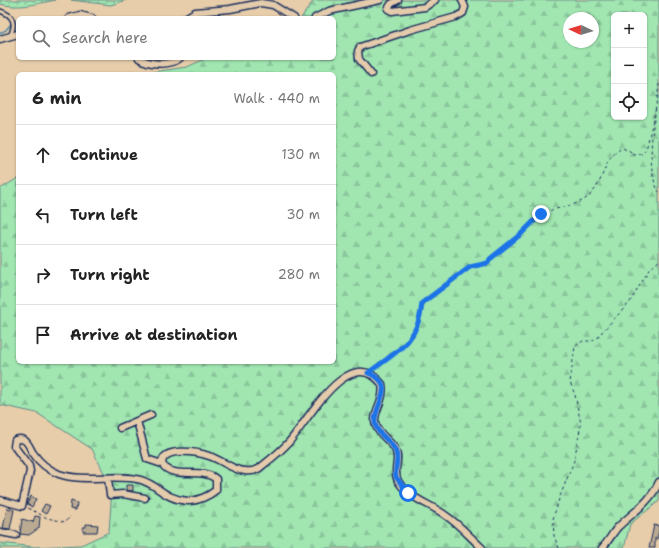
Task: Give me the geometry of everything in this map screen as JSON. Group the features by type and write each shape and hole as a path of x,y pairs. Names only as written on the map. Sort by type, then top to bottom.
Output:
{"street":[{"path":"319,16 329,11 380,0"},
{"path":"398,0 388,8 392,11 425,7 435,0"},
{"path":"371,74 359,59 358,51 360,47 410,30 456,17 463,13 465,7 462,0"},
{"path":"188,16 195,12 230,9 261,3 273,5 288,16"},
{"path":"0,39 16,34"},
{"path":"145,60 164,63 176,60"},
{"path":"162,464 162,459 165,456 175,452 208,455 238,470 247,472 257,470 289,442 322,398 342,377 353,373 368,373 377,378 382,384 383,397 375,422 376,427 395,449 397,454 395,472 401,486 413,497 445,514 482,548"},
{"path":"120,428 151,415"},
{"path":"0,500 22,506 30,471 29,466 16,450 15,440 24,440 40,461 58,474 108,479 136,479 144,481 175,499 196,500 216,490 216,479 211,475 171,472 162,464 147,459 137,421"},
{"path":"108,479 110,495 123,494 145,498"},
{"path":"602,548 618,527 639,510 652,495 659,482"},
{"path":"0,532 16,536"}],"lane":[{"path":"0,12 7,14 14,20 14,28 10,36"}],"path":[{"path":"659,84 652,146 655,185 659,192"},
{"path":"368,373 405,346 415,333 421,316 422,303 470,267 488,263 490,259 521,234 541,214 573,205 591,194 602,176 610,157 622,148 630,151 634,155 642,154 646,150 656,108"},
{"path":"559,548 554,536 553,519 559,499 574,462 581,424 578,404 570,382 576,346 583,341 591,342 598,339 601,333 630,302 650,268 659,261"},
{"path":"22,506 57,522 65,522 71,516"}],"green space":[{"path":"0,0 55,0 14,6 0,4"},
{"path":"71,0 126,0 111,5"},
{"path":"314,0 659,0 659,501 630,524 624,548 0,548 0,543 35,547 81,545 109,532 112,489 92,449 37,413 0,405 0,189 16,179 16,364 336,364 336,72 153,72 187,67 203,60 336,60 336,16 302,16"}],"building":[{"path":"126,485 133,485 133,491 126,490"},
{"path":"31,496 36,499 32,507 27,504"},
{"path":"71,501 77,503 76,510 70,509"},
{"path":"45,504 50,506 46,514 41,511"},
{"path":"7,508 14,510 10,529 3,528"},
{"path":"35,516 40,517 39,528 29,535 20,534 22,519 33,522"},
{"path":"86,524 98,525 97,532 83,532 83,527 86,527"},
{"path":"654,525 659,526 659,530 657,539 655,538 655,548 649,548"}],"waterway":[{"path":"0,33 6,30 10,25 16,24"}],"route":[{"path":"408,493 401,486 396,477 395,467 397,454 395,449 376,427 375,418 383,397 382,384 377,378 368,373 405,346 419,325 422,303 451,283 462,272 470,267 488,263 490,259 521,234 530,223 541,214"}]}
